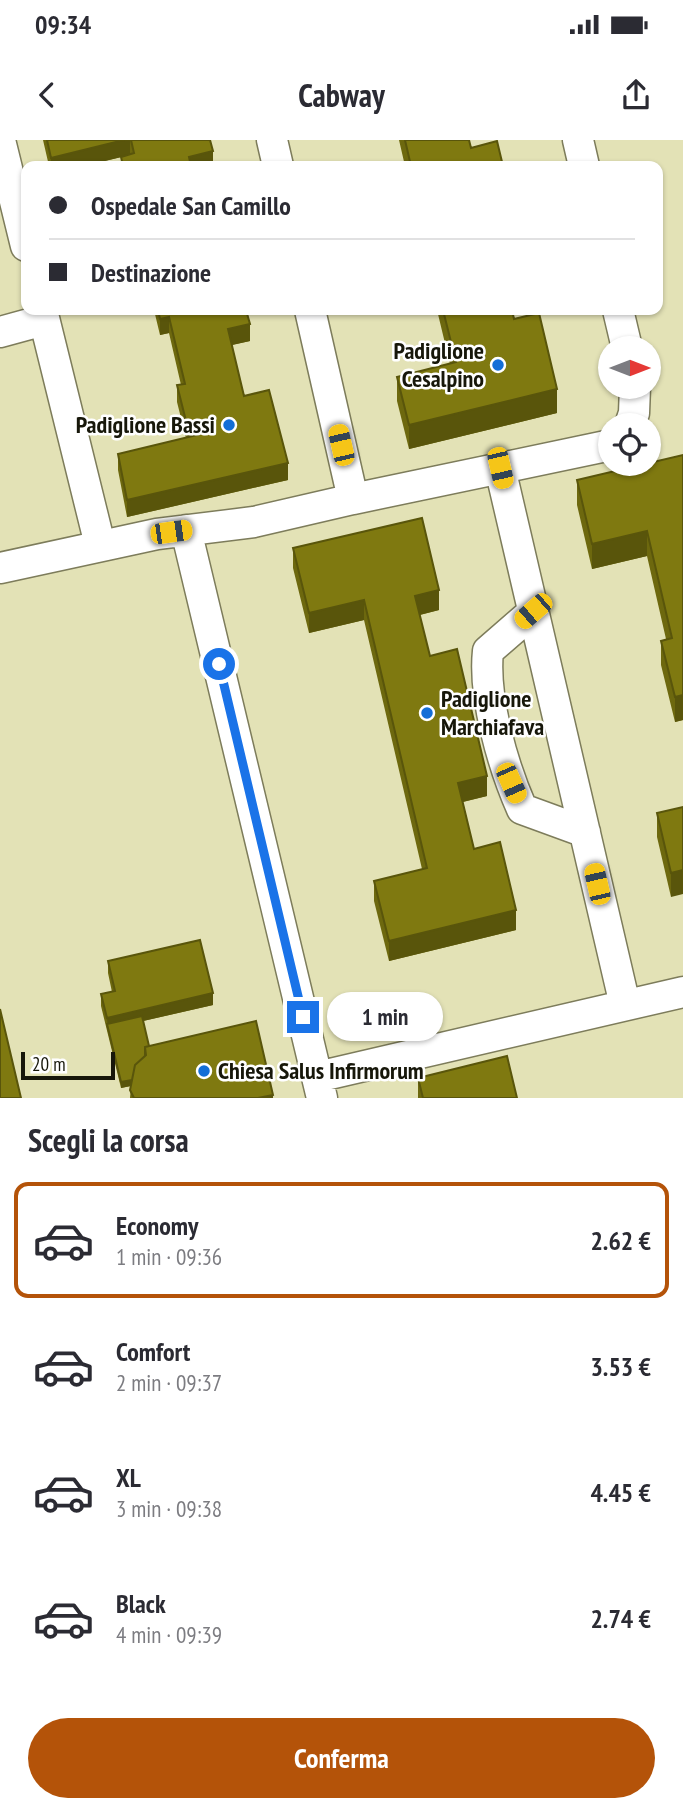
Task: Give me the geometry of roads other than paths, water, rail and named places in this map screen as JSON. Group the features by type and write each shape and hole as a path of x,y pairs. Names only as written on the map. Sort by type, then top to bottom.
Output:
{"lane":[{"path":"0,140 21,226"},
{"path":"272,140 277,161"},
{"path":"578,140 583,161"},
{"path":"0,332 43,315 100,545"},
{"path":"311,315 353,499"},
{"path":"619,315 624,336"},
{"path":"0,568 100,545 186,530 254,522 598,447"},
{"path":"500,468 625,1005"},
{"path":"186,530 319,1087 683,992"},
{"path":"533,611 488,651 485,677 511,783 522,810 584,832"}],"place":[{"name":"Padiglione Cesalpino","path":"498,365"},
{"name":"Padiglione Bassi","path":"229,425"},
{"name":"Padiglione Marchiafava","path":"427,713"},
{"name":"Chiesa Salus Infirmorum","path":"204,1071"}]}
